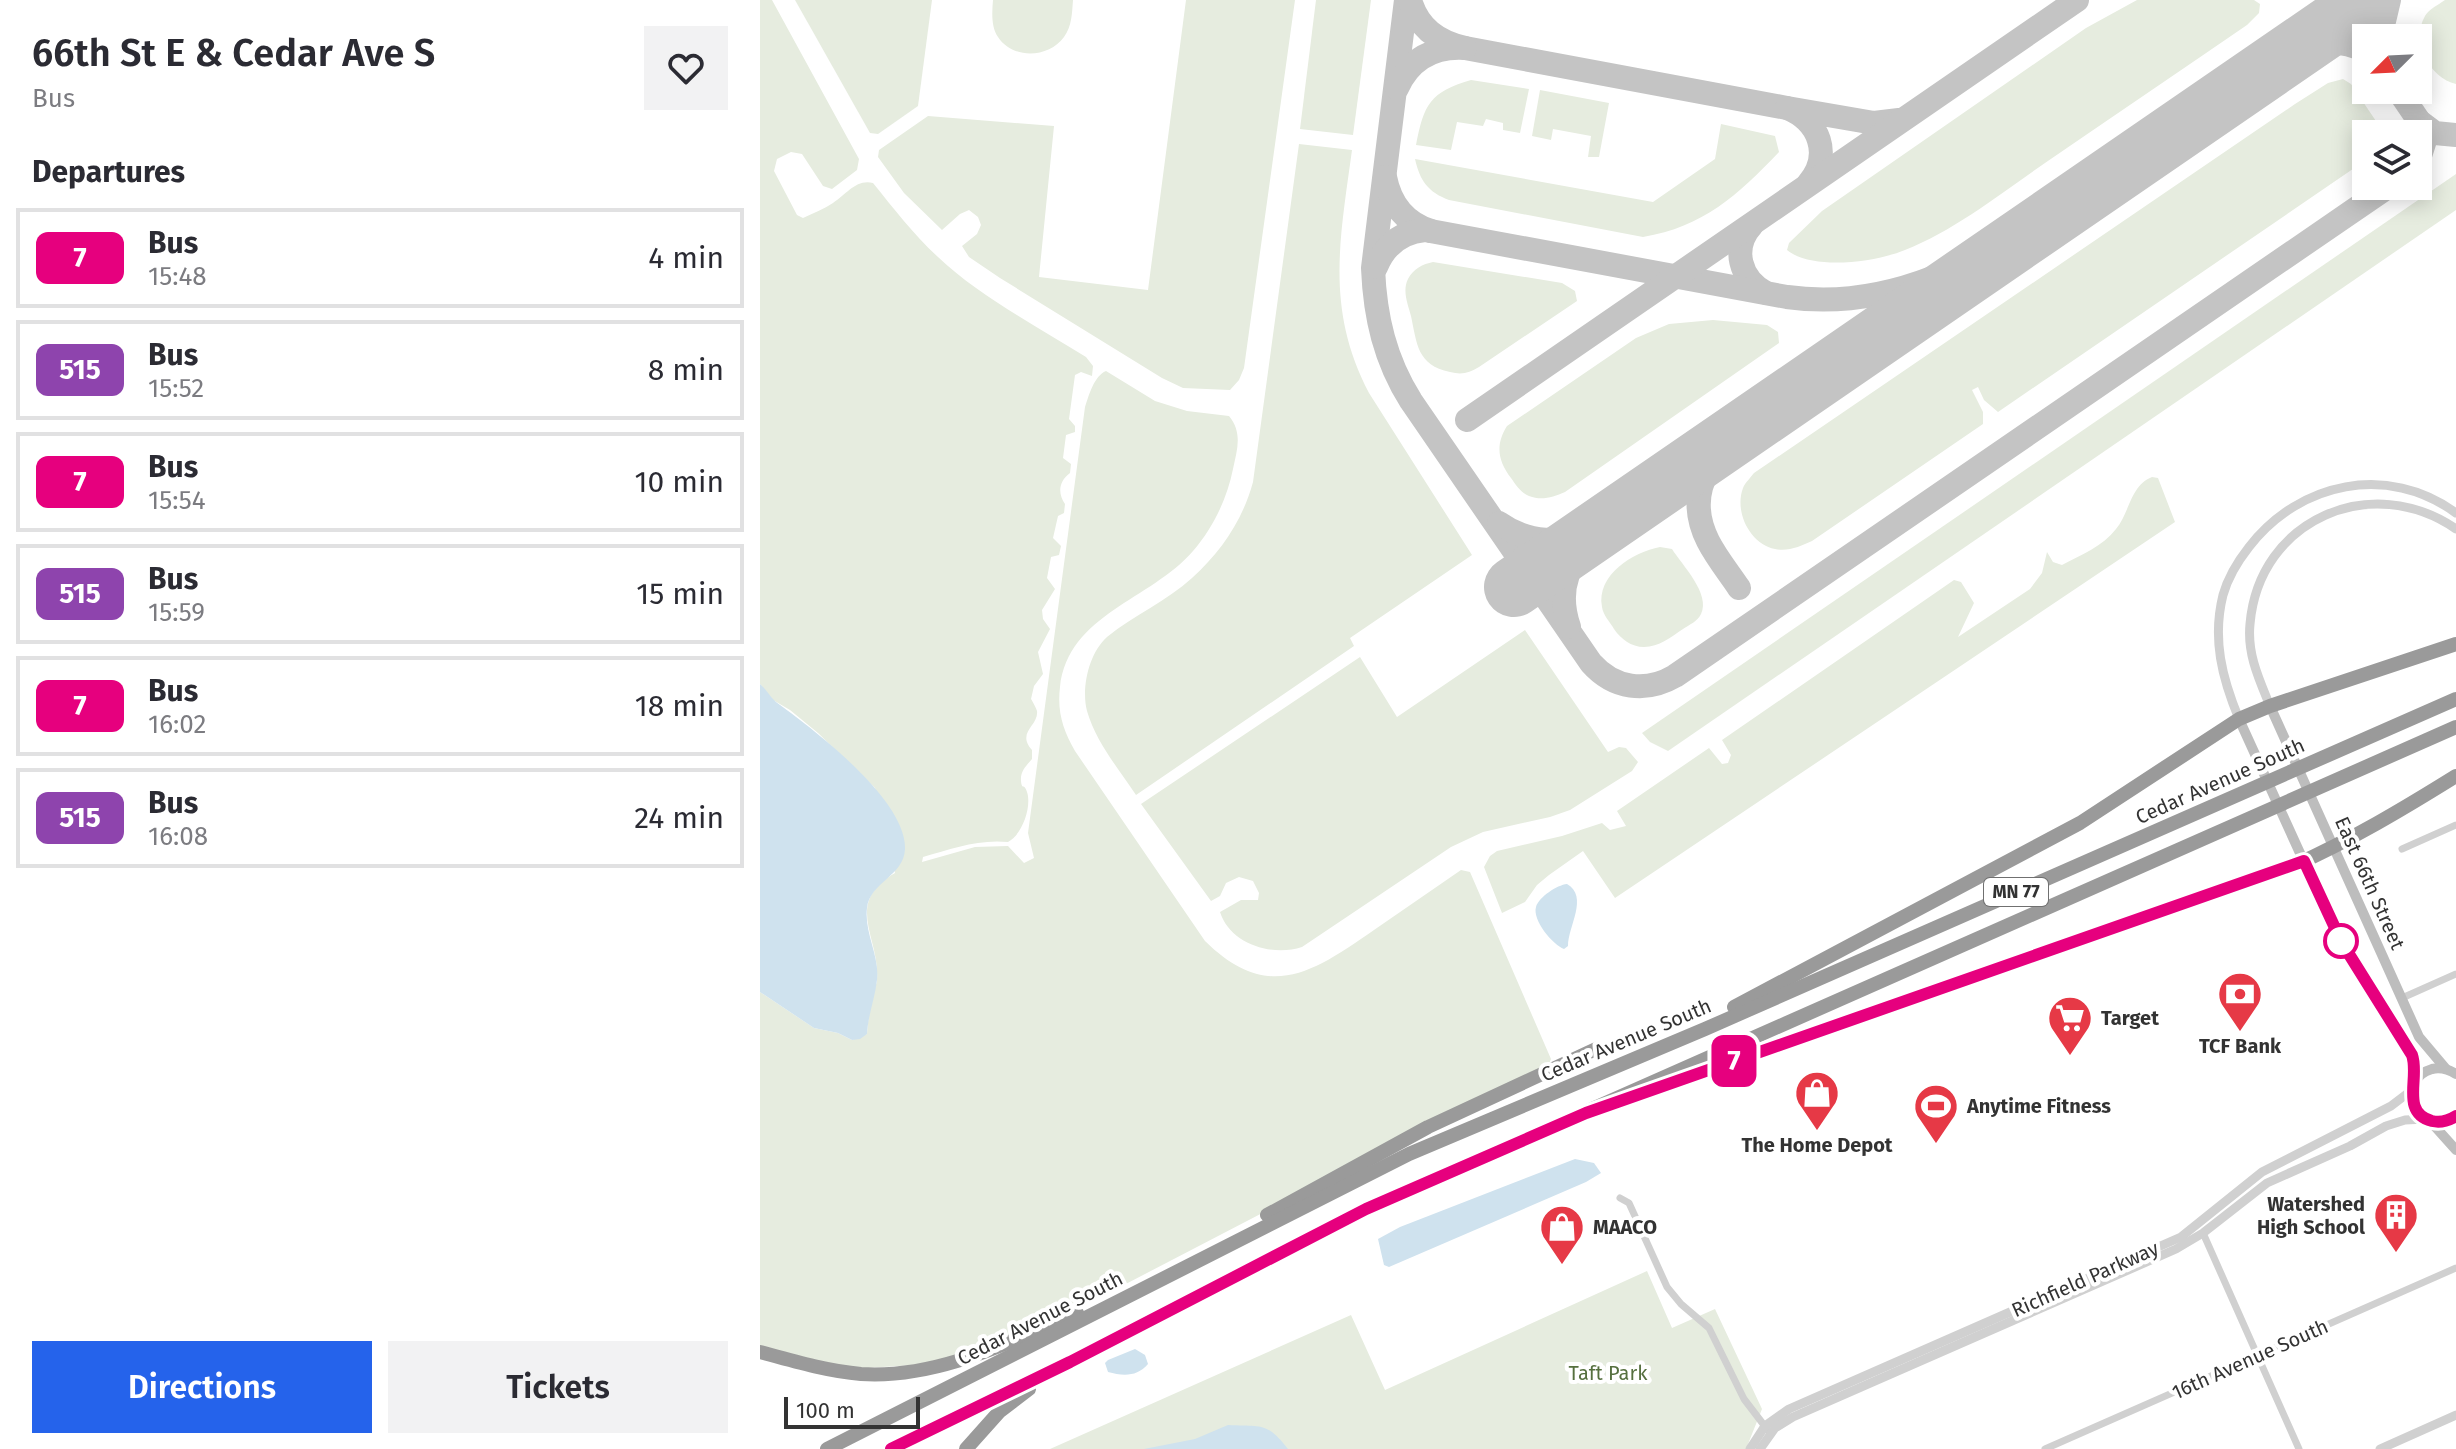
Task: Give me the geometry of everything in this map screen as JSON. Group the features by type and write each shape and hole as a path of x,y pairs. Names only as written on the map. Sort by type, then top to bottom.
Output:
{"highway":[{"path":"1575,1084 1806,970 2080,823 2239,719 2456,644"},
{"name":"Cedar Avenue South","path":"827,1449 1409,1154 1719,1023 2456,699"},
{"name":"MN 77","path":"891,1449 1070,1362 1366,1209 2456,727"},
{"path":"1586,1113 2304,861 2334,848 2456,776"},
{"path":"1217,1250 1270,1213 1428,1127 1598,1048"},
{"path":"760,1352 854,1373 922,1370 978,1354 1159,1280"},
{"path":"966,1449 999,1412 1070,1362"}],"main road":[{"name":"East 66th Street","path":"2270,706 2424,1045 2452,1071"},
{"path":"2239,719 2342,943 2412,1055 2415,1067 2414,1106 2456,1150"},
{"path":"2413,1086 2428,1070 2452,1071"},
{"path":"2427,1120 2447,1121 2456,1116"}],"street":[{"path":"2239,719 2221,667 2218,628 2224,592 2239,560 2264,528 2283,512 2309,498 2349,487 2371,485 2396,486 2420,493 2456,513"},
{"path":"2270,706 2255,670 2250,624 2261,577 2283,547 2318,518 2351,506 2371,503 2409,506 2427,512 2456,529"},
{"path":"2402,849 2456,825"},
{"path":"2402,998 2456,974"},
{"name":"Richfield Parkway","path":"1750,1449 1789,1409 2181,1237 2262,1172 2391,1106 2413,1086"},
{"name":"Richfield Parkway","path":"1760,1449 1768,1430 1793,1417 2163,1256 2203,1233 2255,1190 2397,1121 2427,1120"},
{"path":"2317,1161 2318,1151 2356,1124"},
{"path":"1620,1198 1629,1203 1667,1287 1709,1328 1744,1399 1768,1430"},
{"path":"2203,1233 2299,1449"},
{"name":"16th Avenue South","path":"2045,1449 2456,1268"},
{"path":"2380,1449 2456,1415"}],"green space":[{"path":"760,0 772,0 859,159 857,170 832,189 823,186 802,154 791,152 777,159 774,171 797,215 803,218 830,205 857,185 873,183 904,222 954,271 1009,310 1086,357 1093,366 1092,376 1081,372 1075,375 1069,419 1075,426 1075,432 1066,435 1063,458 1071,464 1070,473 1061,484 1064,513 1058,516 1053,538 1061,546 1059,555 1051,557 1047,578 1055,589 1042,610 1043,619 1050,629 1038,652 1043,674 1034,686 1031,699 1037,716 1026,738 1032,750 1032,759 1021,777 1028,798 1025,820 1018,833 1008,842 965,845 923,857 922,862 975,847 1008,846 1024,863 1034,858 1028,833 1085,407 1095,381 1106,371 1155,401 1187,411 1229,416 1238,442 1227,491 1218,513 1193,551 1176,568 1095,625 1078,642 1066,662 1059,705 1064,728 1075,751 1205,941 1228,960 1249,971 1270,976 1290,975 1310,969 1352,945 1461,870 1470,872 1551,1059 1549,1064 1120,1287 1038,1325 931,1364 850,1369 760,1348 760,992 814,1028 838,1033 852,1040 867,1034 877,964 867,909 879,884 895,873 875,788 818,733 773,700 760,684"},
{"path":"795,0 932,0 918,106 878,134 870,133"},
{"path":"993,0 1073,0 1069,28 1064,37 1049,49 1031,54 1013,50 996,33 992,19"},
{"path":"1186,0 1295,0 1244,368 1230,390 1183,388 1162,378 1000,278 969,257 962,246 977,234 981,225 978,217 969,210 942,230 904,193 878,157 879,150 928,116 1054,126 1039,277 1148,290"},
{"path":"1316,0 1371,0 1353,135 1300,129"},
{"path":"2137,0 2254,0 2260,4 2259,13 2247,25 1977,211 1924,242 1878,258 1845,262 1812,261 1787,250 1789,243 1822,211 2086,28"},
{"path":"2445,0 2456,0 2456,84 2432,68 2432,24 2422,24 2431,9"},
{"path":"2343,79 2351,84 2352,104 2364,104 2375,120 2352,120 2352,170 1998,412 1984,400 1978,387 1972,390 1983,412 1983,424 1812,541 1780,550 1766,546 1752,534 1743,517 1741,497 1744,486 1754,473 2328,83"},
{"path":"1471,80 1529,89 1520,133 1503,130 1503,123 1486,119 1483,126 1457,122 1451,150 1416,145 1422,119 1431,102 1446,89"},
{"path":"1540,90 1609,103 1599,157 1588,157 1591,136 1553,129 1551,140 1532,136"},
{"path":"1721,124 1775,136 1779,152 1734,195 1702,217 1684,226 1643,237 1449,200 1426,185 1415,159 1653,202 1715,159"},
{"path":"1299,144 1352,150 1343,214 1340,273 1346,332 1369,393 1472,555 1350,638 1354,646 1136,795 1091,722 1085,702 1088,671 1095,652 1107,637 1172,594 1203,568 1222,546 1243,509 1253,482"},
{"path":"2456,174 2456,210 1668,751 1650,742 1642,733 2418,200 2432,200 2432,190"},
{"path":"1433,262 1562,283 1575,291 1577,301 1475,369 1462,373 1450,372 1431,364 1420,352 1406,298 1410,275"},
{"path":"1713,320 1767,325 1778,332 1779,343 1565,492 1538,498 1526,495 1519,488 1503,465 1500,453 1507,426 1636,338 1669,324"},
{"path":"2152,477 2158,478 2175,522 1615,898 1583,851 1537,885 1525,902 1502,913 1484,867 1497,851 1602,823 1610,830 1626,826 1617,811 1709,748 1722,764 1728,763 1731,755 1722,740 1954,580 1961,582 1974,603 1958,637 2030,589 2042,573 2047,552 2053,562 2062,565 2105,540 2121,522 2139,487"},
{"path":"1660,547 1672,549 1699,589 1703,606 1698,619 1669,638 1649,647 1639,647 1627,642 1614,629 1605,616 1602,595 1611,575 1619,567 1639,554"},
{"path":"1525,630 1608,752 1619,747 1626,748 1638,762 1632,771 1570,810 1483,832 1451,847 1302,947 1266,949 1242,940 1225,923 1220,912 1241,900 1258,900 1259,893 1253,881 1239,877 1226,883 1220,896 1211,901 1141,804 1360,657 1397,717"},
{"name":"Taft Park","path":"1647,1271 1672,1328 1715,1309 1762,1409 1746,1449 1050,1449 1351,1315 1385,1390"}],"water":[{"path":"760,684 776,702 855,767 891,809 902,830 903,858 874,892 867,908 877,980 867,1034 860,1039 852,1040 838,1033 814,1028 760,992"},
{"path":"1567,884 1576,896 1577,904 1568,946 1564,949 1544,931 1537,918 1536,907 1544,896"},
{"path":"1575,1159 1594,1163 1601,1173 1389,1267 1384,1265 1378,1239 1400,1227"},
{"path":"1135,1349 1145,1355 1148,1364 1144,1368 1130,1374 1108,1372 1105,1363 1108,1360"},
{"path":"1228,1425 1262,1427 1274,1434 1288,1449 1144,1449 1195,1439"}],"taxiway":[{"path":"1406,0 1373,268 1376,304 1388,354 1411,401 1591,663 1610,678 1631,686 1653,685 1675,676 2369,200"},
{"path":"1397,88 1409,69 1424,56 1443,49 1465,48 1446,42 1430,32 1418,18 1410,0"},
{"path":"1467,420 2077,0"},
{"path":"2333,0 2352,25"},
{"path":"2383,24 2389,0"},
{"path":"2260,74 2311,46 2336,42 2352,46"},
{"path":"1465,48 1787,108"},
{"path":"2407,104 2418,120"},
{"path":"1808,184 1820,162 1819,140 1807,121 1787,108 1874,123 1899,120"},
{"path":"2432,131 2456,135"},
{"path":"1385,177 1400,211 1414,223 1431,231"},
{"path":"1376,267 1395,241 1425,230 1787,297 1826,300 1863,297 1934,278 2001,246 2066,207"},
{"path":"1752,225 1742,243 1741,262 1750,280 1766,293"},
{"path":"1739,588 1708,541 1700,520 1699,502 1702,484 1720,454 1763,416"},
{"path":"1499,523 1522,535 1546,540 1595,531 1568,575 1564,599 1569,627"}],"runway":[{"path":"1514,587 2368,0"}],"bus line":[{"name":"7","path":"891,1449 1070,1362 1366,1209 1586,1113 2304,861 2342,943 2412,1055 2415,1067 2412,1090 2414,1106 2419,1114 2430,1121 2447,1121 2456,1116"}],"place":[{"name":"TCF Bank","path":"2240,1033"},
{"name":"Target","path":"2070,1057"},
{"name":"The Home Depot","path":"1817,1132"},
{"name":"Anytime Fitness","path":"1936,1145"},
{"name":"Watershed High School","path":"2396,1254"},
{"name":"MAACO","path":"1562,1266"}]}
